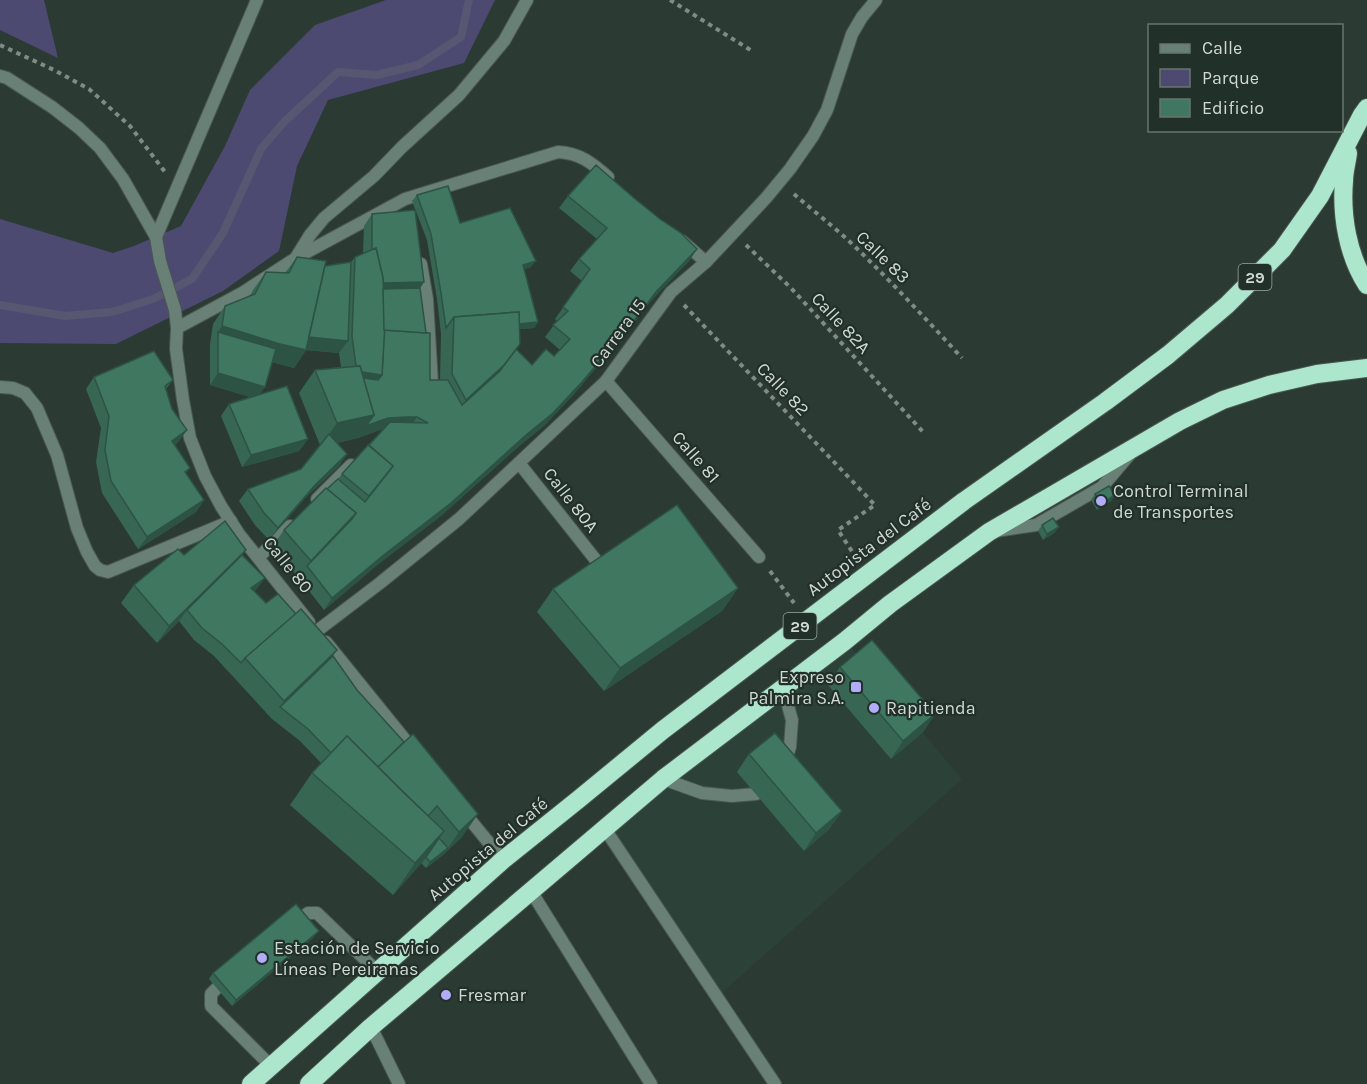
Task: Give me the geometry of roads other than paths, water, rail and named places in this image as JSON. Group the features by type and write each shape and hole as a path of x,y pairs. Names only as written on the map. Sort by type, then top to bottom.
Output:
{"highway":[{"path":"1365,112 1350,147 1344,180 1344,215 1350,248 1367,285"},
{"name":"Autopista del Café","path":"251,1084 503,860 663,730 964,501 1159,362 1227,305 1282,250 1320,196 1365,112"},
{"name":"29","path":"309,1084 371,1027 663,779 845,641 890,604 989,532 1180,421 1223,400 1317,374 1367,368"}],"street":[{"path":"156,237 256,0"},
{"path":"296,258 324,218 374,176 459,95 504,41 527,0"},
{"name":"Carrera 15","path":"317,631 459,519 606,381 671,292 706,262 766,198 813,136 827,110 852,34 862,16 876,0"},
{"path":"0,76 7,78 52,107 100,148 123,179 156,237"},
{"path":"177,328 242,293 296,258 406,204 558,152 572,153 591,163 618,186"},
{"path":"671,232 706,262"},
{"name":"Calle 80","path":"156,237 160,261 175,310 176,349 190,438 205,476 239,534 421,759"},
{"path":"418,252 427,299 432,383"},
{"name":"Calle 81","path":"606,381 759,557"},
{"path":"0,387 13,388 25,393 37,408 57,455 77,528 87,552 100,570 108,572 231,521"},
{"path":"259,557 357,459"},
{"name":"Calle 80A","path":"519,463 595,559"},
{"path":"782,773 790,747 792,720 783,688"},
{"path":"663,779 702,793 732,796 756,794"},
{"path":"451,796 503,860"},
{"path":"605,829 775,1084"},
{"path":"531,891 651,1084"},
{"path":"300,920 308,913 317,913 378,972"},
{"path":"217,988 211,994 211,1006 271,1066"},
{"path":"371,1027 399,1084"}],"waterway":[{"path":"0,305 65,316 112,312 153,299 192,279 223,233 261,149 283,123 338,72 377,75 418,65 461,37 469,0"}],"place":[{"name":"Control Terminal de Transportes","path":"1101,501"},
{"name":"Expreso Palmira S.A.","path":"856,687"},
{"name":"Rapitienda","path":"874,708"},
{"name":"Estación de Servicio Líneas Pereiranas","path":"262,958"},
{"name":"Fresmar","path":"446,995"}]}
